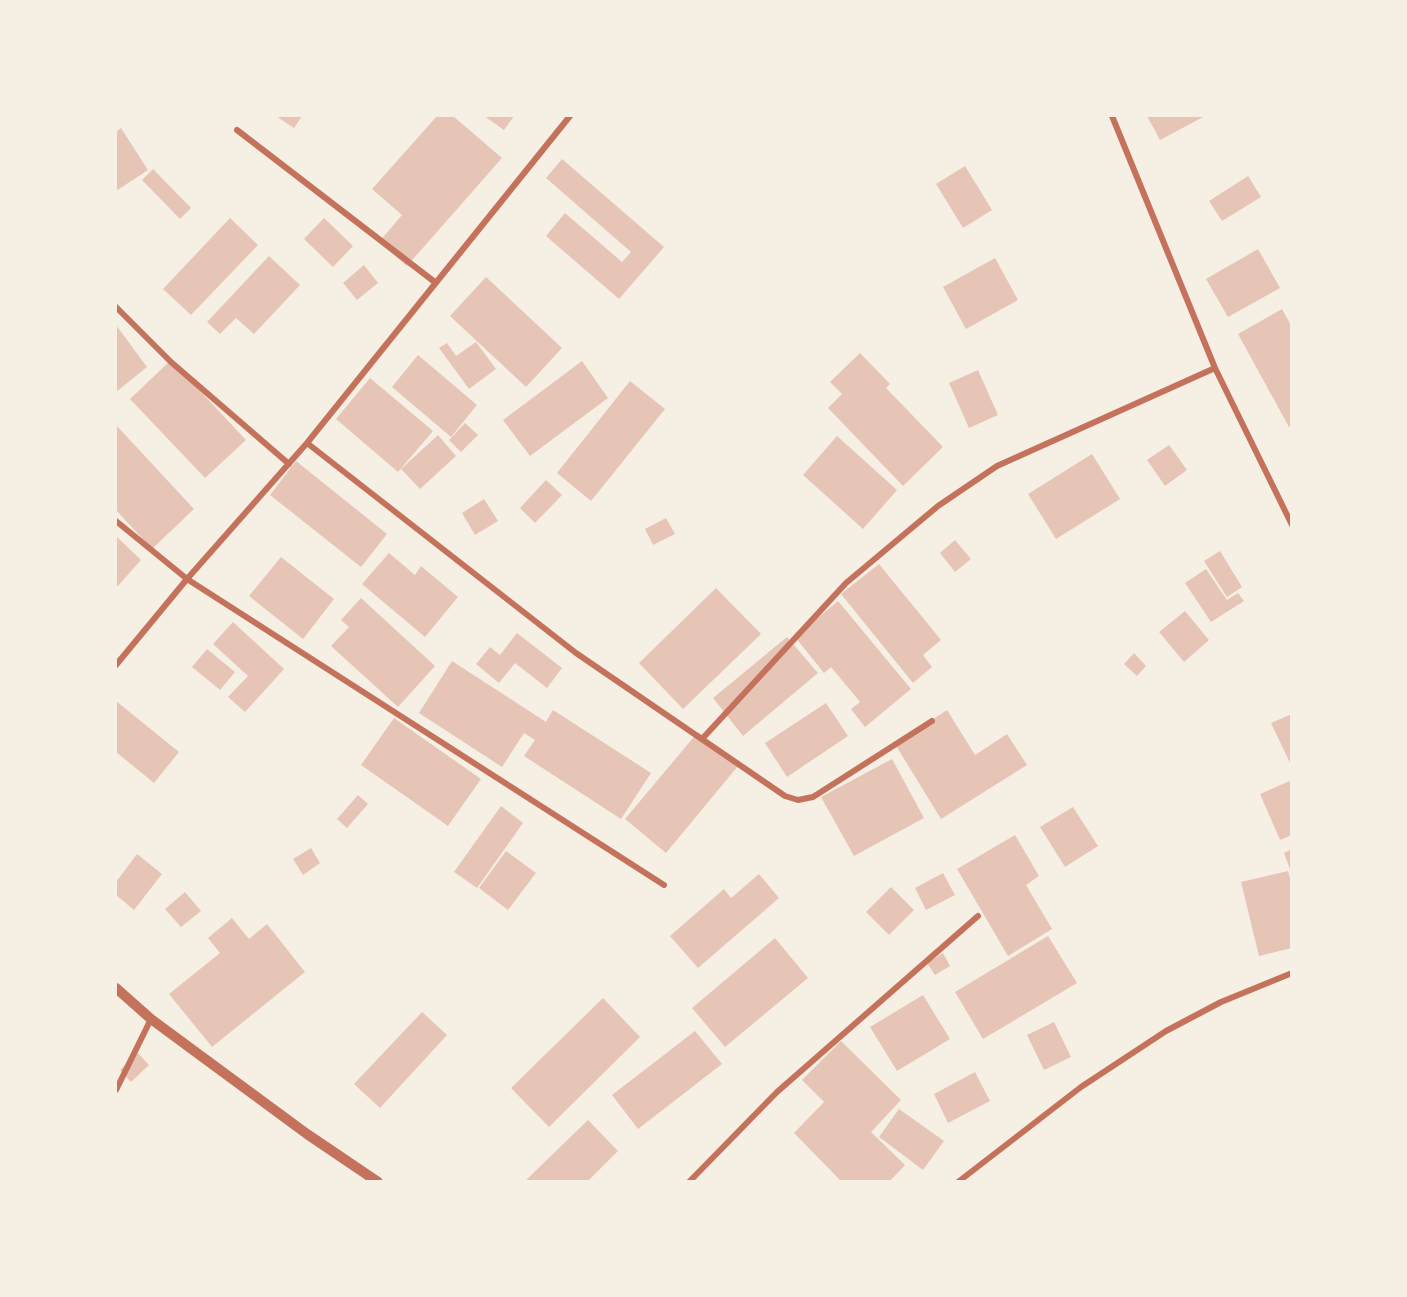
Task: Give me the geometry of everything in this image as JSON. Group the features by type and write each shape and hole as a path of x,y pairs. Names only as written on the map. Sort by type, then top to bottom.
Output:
{"street":[{"path":"116,665 187,579 307,443 570,116"},
{"path":"1112,116 1215,368 1292,525"},
{"path":"237,130 436,283"},
{"path":"116,307 171,362 289,464"},
{"path":"702,739 846,583 938,506 997,466 1215,368"},
{"path":"307,443 576,653 785,796 798,800 813,796 932,721"},
{"path":"116,521 187,579 664,885"},
{"path":"689,1182 777,1092 978,916"},
{"path":"958,1182 965,1174 1081,1087 1166,1030 1221,1002 1292,973"},
{"path":"116,988 151,1019 307,1134 378,1182"},
{"path":"116,1090 151,1019"}],"building":[{"path":"276,116 302,116 294,128"},
{"path":"437,116 453,116 502,158 407,266 379,242 402,215 372,189"},
{"path":"484,116 514,116 504,130"},
{"path":"1147,116 1205,116 1160,140"},
{"path":"121,128 148,170 116,191 116,132"},
{"path":"562,159 664,247 619,299 546,236 565,213 622,262 631,252 546,178"},
{"path":"965,166 992,210 963,228 936,184"},
{"path":"153,169 191,208 180,219 142,180"},
{"path":"1248,176 1261,197 1222,221 1209,201"},
{"path":"230,218 258,245 191,315 163,289"},
{"path":"324,218 353,246 333,267 304,239"},
{"path":"1258,249 1280,288 1228,317 1206,279"},
{"path":"269,256 300,285 254,334 236,318 220,334 207,322"},
{"path":"995,258 1018,300 966,329 943,287"},
{"path":"364,265 378,283 357,300 343,283"},
{"path":"486,277 562,348 526,387 450,316"},
{"path":"1282,309 1292,327 1292,425 1289,427 1238,334"},
{"path":"116,325 147,367 116,392"},
{"path":"476,342 496,369 469,389 439,348 447,343 456,356"},
{"path":"860,353 890,384 886,388 943,447 903,486 828,408 842,394 830,382"},
{"path":"418,355 477,405 451,437 392,387"},
{"path":"171,360 246,440 205,478 130,399"},
{"path":"582,361 608,398 530,456 503,420"},
{"path":"978,370 998,415 969,428 949,383"},
{"path":"370,378 433,431 398,472 336,419"},
{"path":"630,381 665,409 591,501 557,473"},
{"path":"465,423 478,435 461,452 449,440"},
{"path":"116,425 194,509 152,549 116,510"},
{"path":"438,435 456,456 420,489 401,469"},
{"path":"837,436 897,490 863,529 803,475"},
{"path":"1169,445 1187,470 1165,486 1147,460"},
{"path":"1092,454 1120,499 1056,539 1028,494"},
{"path":"296,461 387,534 361,567 270,495"},
{"path":"546,480 562,495 535,523 520,508"},
{"path":"484,499 498,521 475,535 462,513"},
{"path":"666,518 675,534 653,545 645,529"},
{"path":"116,536 141,560 116,588"},
{"path":"955,540 971,559 955,572 940,553"},
{"path":"1220,551 1242,587 1227,597 1204,561"},
{"path":"389,553 415,575 421,566 458,597 425,637 362,584"},
{"path":"281,557 334,599 303,639 249,596"},
{"path":"879,564 941,640 923,655 932,667 913,683 841,594"},
{"path":"1206,569 1227,600 1238,593 1244,601 1211,622 1185,583"},
{"path":"716,588 761,634 683,709 639,663"},
{"path":"361,598 435,666 398,707 331,646 349,627 341,620"},
{"path":"838,601 911,689 865,727 851,709 860,702 831,667 824,673 795,637"},
{"path":"1185,611 1209,640 1184,662 1159,632"},
{"path":"233,622 284,669 245,712 228,697 248,676 213,644"},
{"path":"517,633 562,668 547,688 515,663 499,683 476,664 490,647 500,655"},
{"path":"787,637 818,673 743,736 713,698"},
{"path":"207,649 235,672 220,690 192,667"},
{"path":"1134,653 1146,666 1137,676 1124,664"},
{"path":"452,661 546,722 553,710 651,773 621,819 524,756 535,740 524,733 502,767 419,713"},
{"path":"116,701 179,752 154,783 116,752"},
{"path":"826,703 848,736 787,777 765,743"},
{"path":"947,710 975,755 1007,734 1027,765 941,819 895,744"},
{"path":"1292,714 1292,767 1271,723"},
{"path":"394,718 481,779 448,826 361,765"},
{"path":"698,732 738,766 666,853 625,819"},
{"path":"892,759 924,818 854,856 821,797"},
{"path":"1292,780 1292,835 1280,840 1260,794"},
{"path":"358,795 368,804 347,828 337,819"},
{"path":"501,806 523,823 477,888 454,872"},
{"path":"1073,807 1098,846 1065,867 1040,827"},
{"path":"1015,835 1039,876 1026,885 1052,929 1008,956 957,869"},
{"path":"311,848 320,863 303,875 293,859"},
{"path":"1292,849 1292,872 1291,872 1284,853"},
{"path":"506,851 536,873 508,910 479,888"},
{"path":"137,854 162,874 134,910 116,895 116,882"},
{"path":"1288,871 1292,885 1292,948 1259,956 1241,882"},
{"path":"943,873 955,895 926,910 915,888"},
{"path":"759,874 779,898 698,968 670,936 724,889 731,898"},
{"path":"891,887 914,910 889,935 866,912"},
{"path":"185,892 201,911 181,927 165,909"},
{"path":"232,918 249,939 267,924 305,972 212,1047 169,994 220,953 208,938"},
{"path":"1048,936 1077,983 983,1039 955,992"},
{"path":"775,938 808,978 725,1047 692,1008"},
{"path":"943,953 950,966 935,975 927,963"},
{"path":"923,995 950,1039 897,1071 870,1027"},
{"path":"603,998 640,1037 549,1127 511,1088"},
{"path":"422,1012 447,1035 380,1108 354,1084"},
{"path":"1054,1022 1071,1057 1044,1070 1027,1035"},
{"path":"695,1031 722,1064 638,1129 612,1095"},
{"path":"841,1041 901,1100 871,1132 905,1165 889,1182 842,1182 794,1133 824,1102 802,1080"},
{"path":"138,1053 149,1065 131,1082 120,1070"},
{"path":"975,1072 990,1101 948,1123 934,1094"},
{"path":"899,1109 944,1141 923,1170 879,1137"},
{"path":"588,1120 618,1151 587,1182 524,1182"}]}
